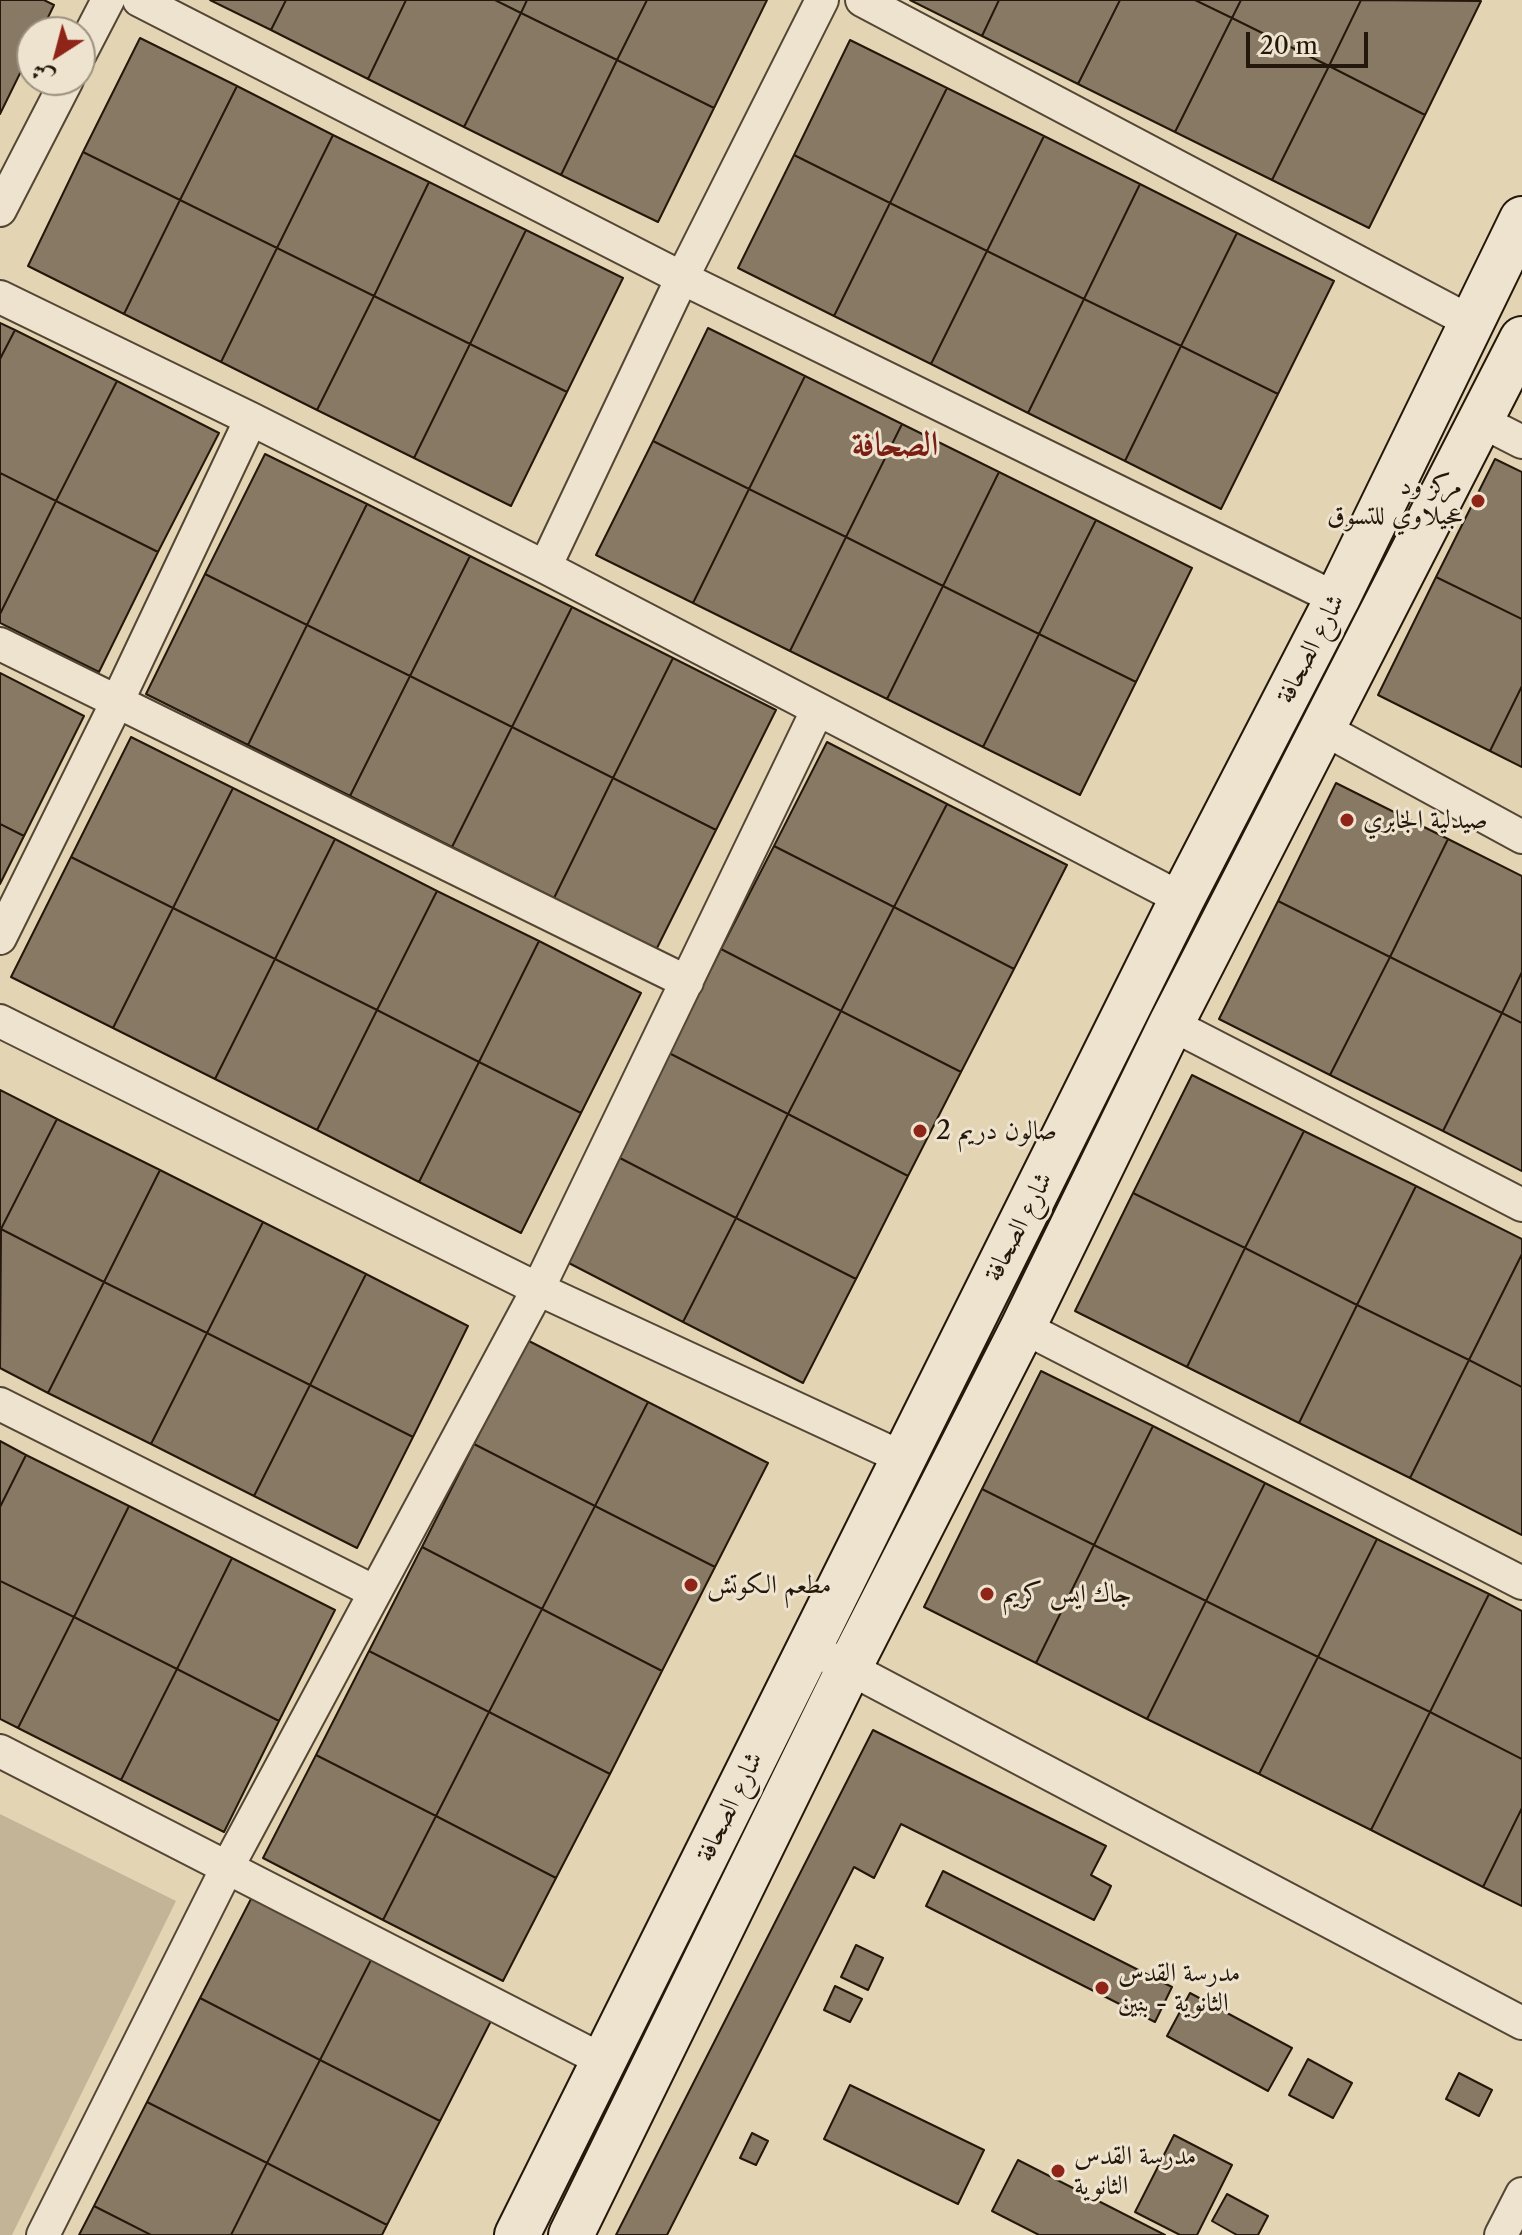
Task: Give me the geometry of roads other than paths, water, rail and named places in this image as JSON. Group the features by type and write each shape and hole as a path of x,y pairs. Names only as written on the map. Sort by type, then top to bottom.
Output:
{"main road":[{"name":"شارع الصحافة","path":"517,2235 1182,899 1337,599 1522,219"},
{"name":"شارع الصحافة","path":"571,2235 849,1668 1023,1327 1171,1024 1522,339"}],"street":[{"path":"96,23 108,0"},
{"path":"139,0 682,278 1337,599"},
{"path":"545,567 682,278 822,0"},
{"path":"862,0 1473,323"},
{"path":"0,210 59,96"},
{"path":"0,297 545,567 1182,899"},
{"path":"0,938 117,702 251,419"},
{"path":"1481,421 1522,442"},
{"path":"0,644 687,982"},
{"path":"43,2235 228,1866 538,1289 817,711"},
{"path":"1322,728 1522,837"},
{"path":"0,1021 538,1289 903,1458"},
{"path":"1171,1024 1522,1205"},
{"path":"1023,1327 1522,1583"},
{"path":"0,1404 375,1592"},
{"path":"810,1646 1522,2023"},
{"path":"0,1751 604,2061"},
{"path":"1501,2235 1522,2194"}],"place":[{"name":"مركز ود عجيلاوي للتسوق","path":"1478,501"},
{"name":"صيدلية الجابري","path":"1347,820"},
{"name":"صالون دريم 2","path":"920,1131"},
{"name":"مطعم الكوتش","path":"691,1585"},
{"name":"جاك ايس كريم","path":"987,1594"},
{"name":"مدرسة القدس الثانوية - بنين","path":"1102,1988"},
{"name":"مدرسة القدس الثانوية","path":"1058,2171"}],"district":[{"name":"الصحافة","path":"895,445"}]}
